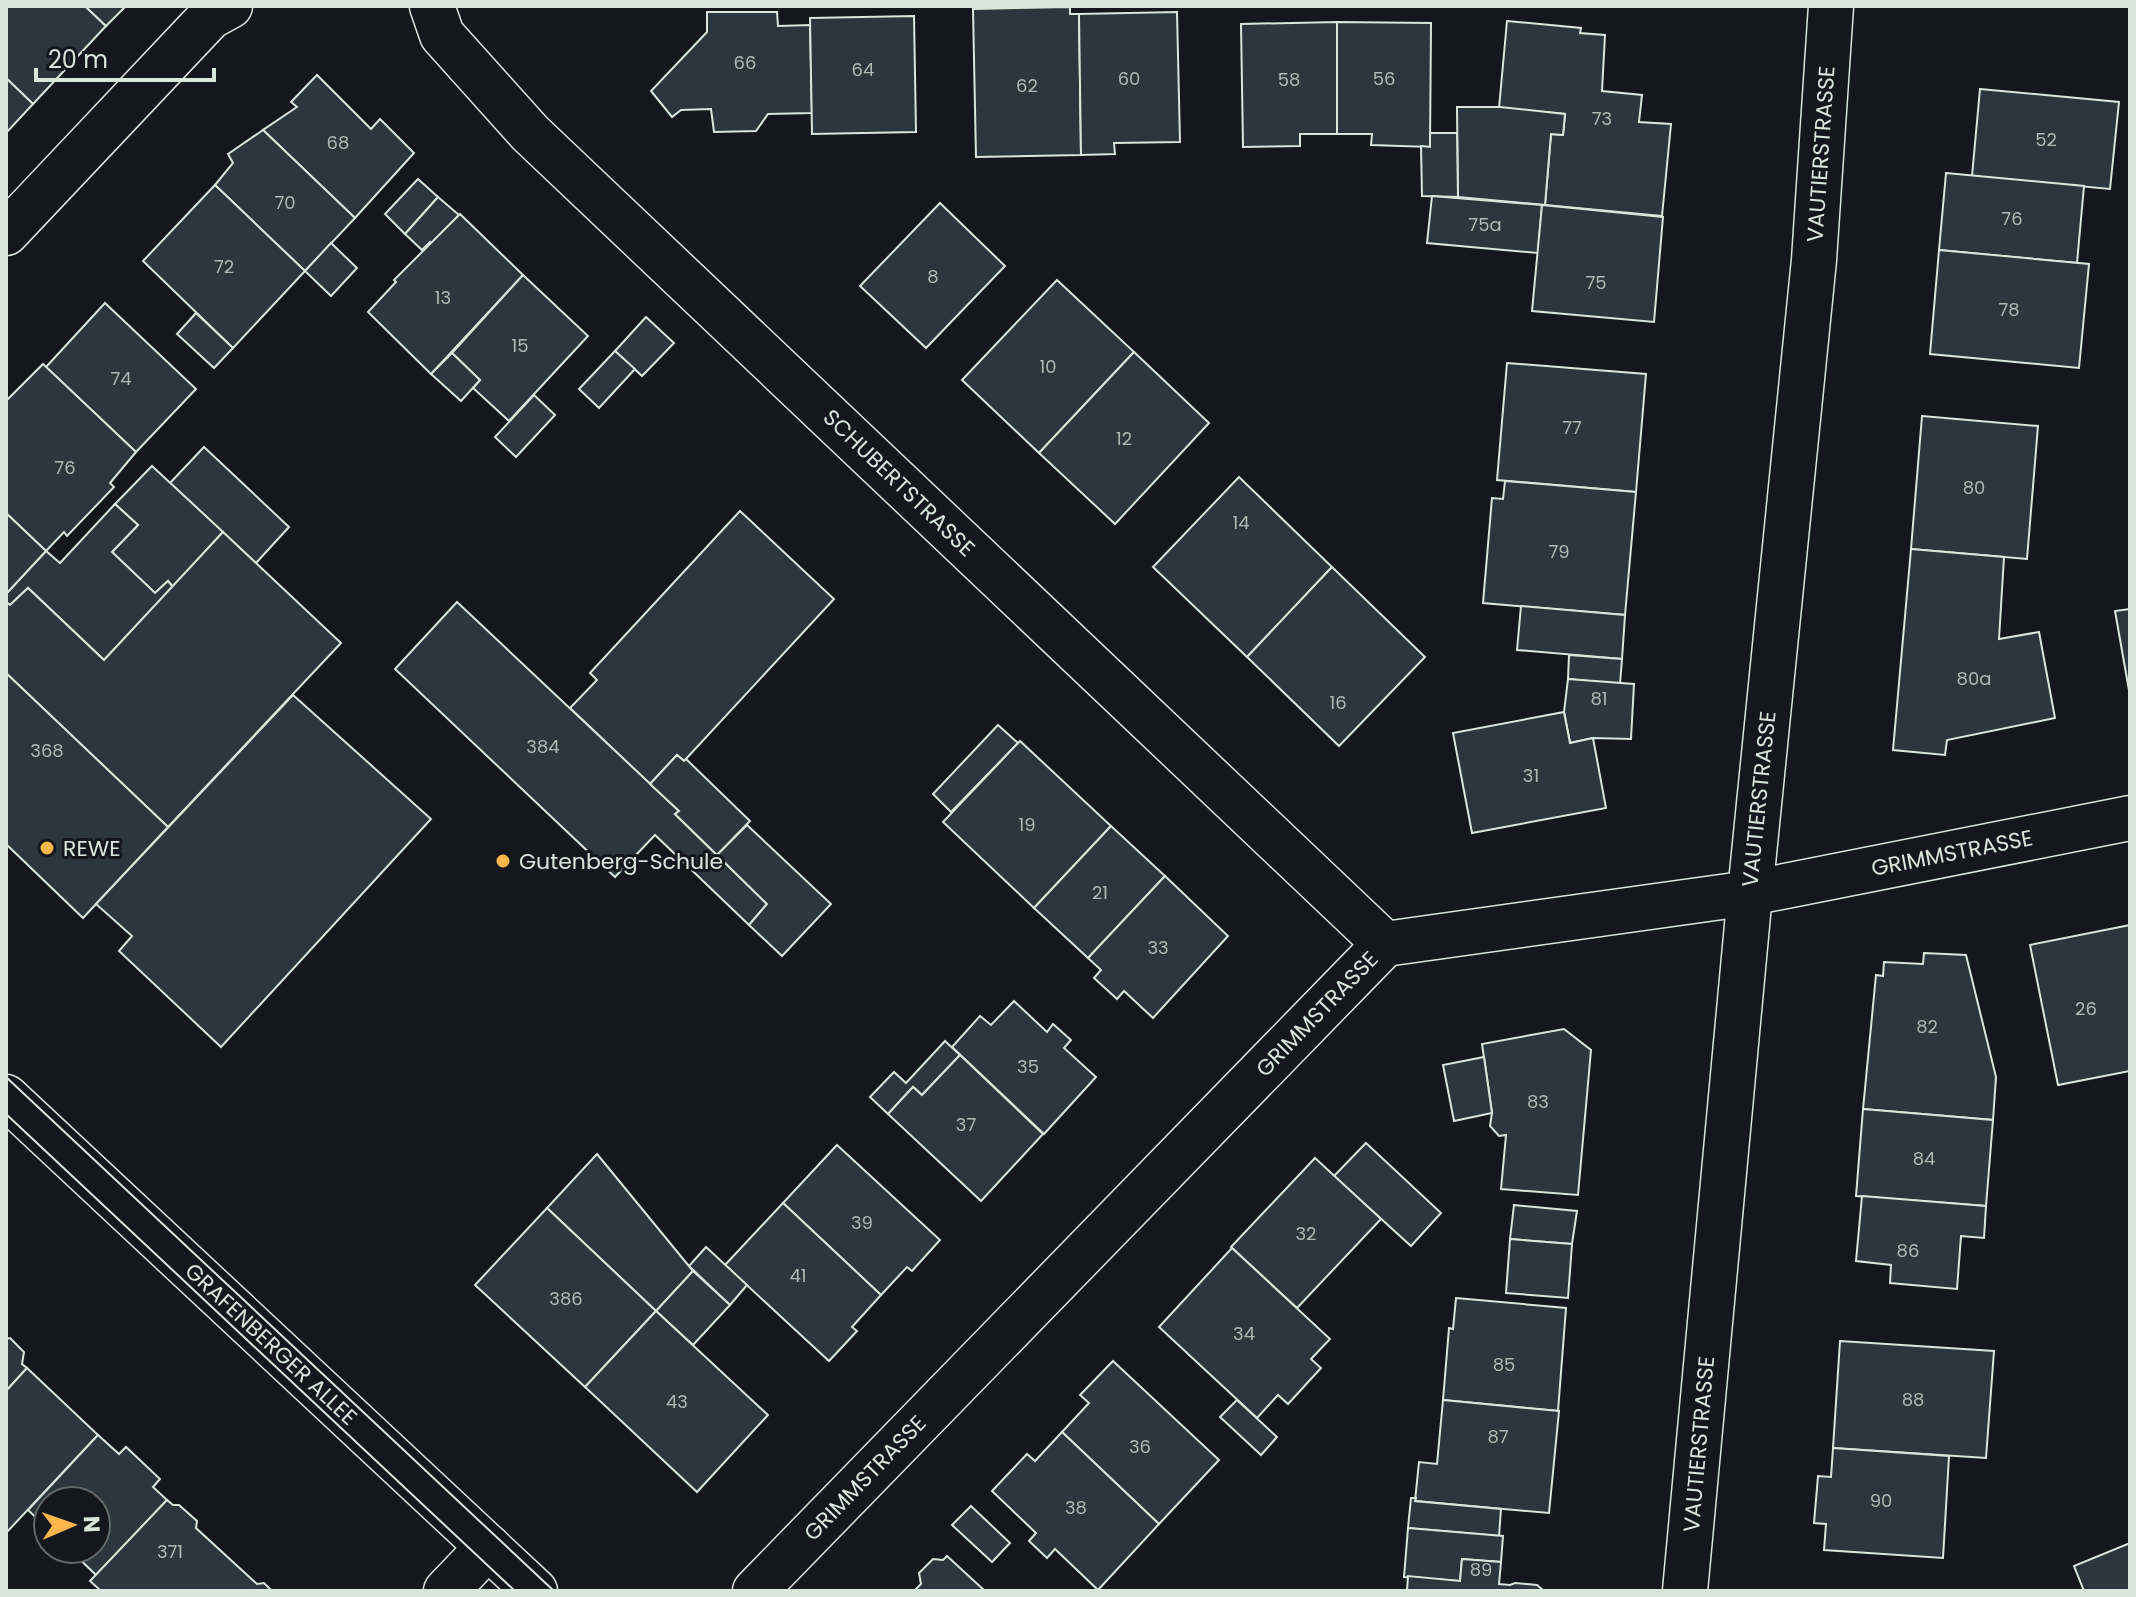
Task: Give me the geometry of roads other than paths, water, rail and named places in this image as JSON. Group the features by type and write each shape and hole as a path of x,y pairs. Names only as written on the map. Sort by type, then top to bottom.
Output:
{"street":[{"path":"6,233 210,17 230,6"},
{"name":"SCHUBERTSTRASSE","path":"432,6 442,35 530,133 1385,944"},
{"name":"VAUTIERSTRASSE","path":"1685,1591 1750,893 1814,260 1831,6"},
{"name":"GRIMMSTRASSE","path":"755,1591 1385,944 1750,893 2130,818"},
{"name":"GRAFENBERGER ALLEE","path":"6,1097 535,1591"},
{"path":"446,1591 488,1547"}],"tram line":[{"path":"6,1077 554,1591"},
{"path":"6,1114 515,1591"}],"place":[{"name":"REWE","path":"47,848"},
{"name":"Gutenberg-Schule","path":"503,861"}]}
